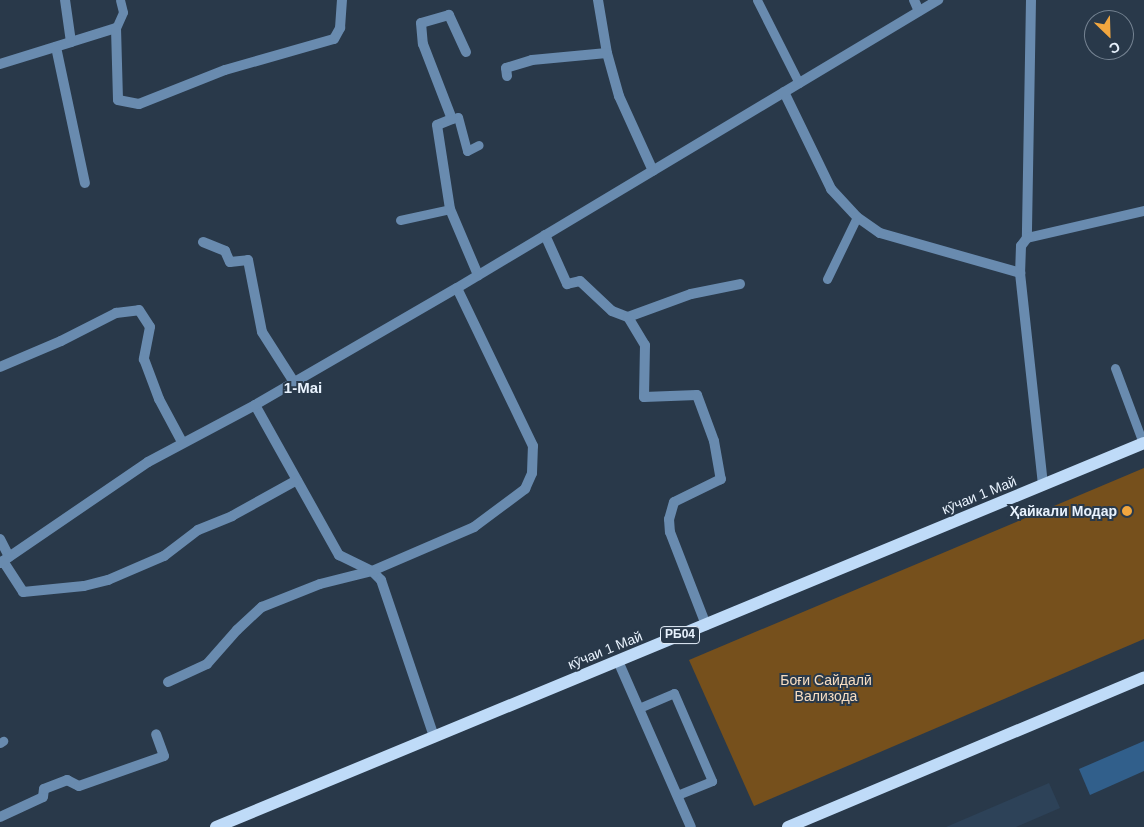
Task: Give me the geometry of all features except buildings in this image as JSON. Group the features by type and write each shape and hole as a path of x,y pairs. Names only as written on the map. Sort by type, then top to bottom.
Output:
{"main road":[{"name":"кӯчаи 1 Май","path":"216,827 1144,443"},
{"path":"788,827 1144,677"}],"street":[{"path":"65,0 72,42"},
{"path":"0,64 116,28 118,100 139,104 225,70 334,39 340,28 342,0"},
{"path":"598,0 607,53 619,96 653,171"},
{"path":"914,0 919,12"},
{"path":"4,560 148,462 182,442 255,405 457,288 938,0"},
{"path":"1031,0 1027,238 1021,246 1020,273 1043,485"},
{"path":"466,52 448,15 421,23 423,44 452,119 437,125 450,209 478,275"},
{"path":"56,47 85,183"},
{"path":"507,76 506,68 532,60 607,53"},
{"path":"784,92 831,189 856,217 880,233 1020,273"},
{"path":"1027,238 1144,211"},
{"path":"545,235 567,284 580,281 612,311 628,317 645,345 644,397 697,394 714,440 721,479 674,502 669,519 670,532 706,624"},
{"path":"203,242 225,251 230,262 248,260 262,332 294,382"},
{"path":"628,317 691,294 740,284"},
{"path":"168,682 208,664 237,630 262,607 320,584 372,571 474,526 525,489 532,473 533,446 457,288"},
{"path":"0,367 61,341 116,313 139,310 150,327 144,359 159,398 182,442"},
{"path":"255,405 339,555 372,571 381,580 434,737"},
{"path":"0,539 4,560 24,592 84,586 108,580 164,556 198,530 232,516 297,480"},
{"path":"618,660 692,827"},
{"path":"0,817 43,797 44,790 67,780 79,786 164,756 156,734"}],"lane":[{"path":"116,28 123,12 120,0"},
{"path":"757,0 799,83"},
{"path":"452,119 458,117 467,151 479,145"},
{"path":"400,220 450,209"},
{"path":"827,279 856,217"},
{"path":"1115,368 1144,443"},
{"path":"639,708 674,693 712,781 678,795"}],"shaded area":[{"path":"1049,783 1060,808 1016,827 946,827"}],"green space":[{"name":"Боғи Сайдалӣ Вализода","path":"1144,468 1144,639 754,806 689,660"}],"place":[{"name":"Ҳайкали Модар","path":"1127,511"}],"district":[{"name":"1-Mai","path":"303,388"}]}
